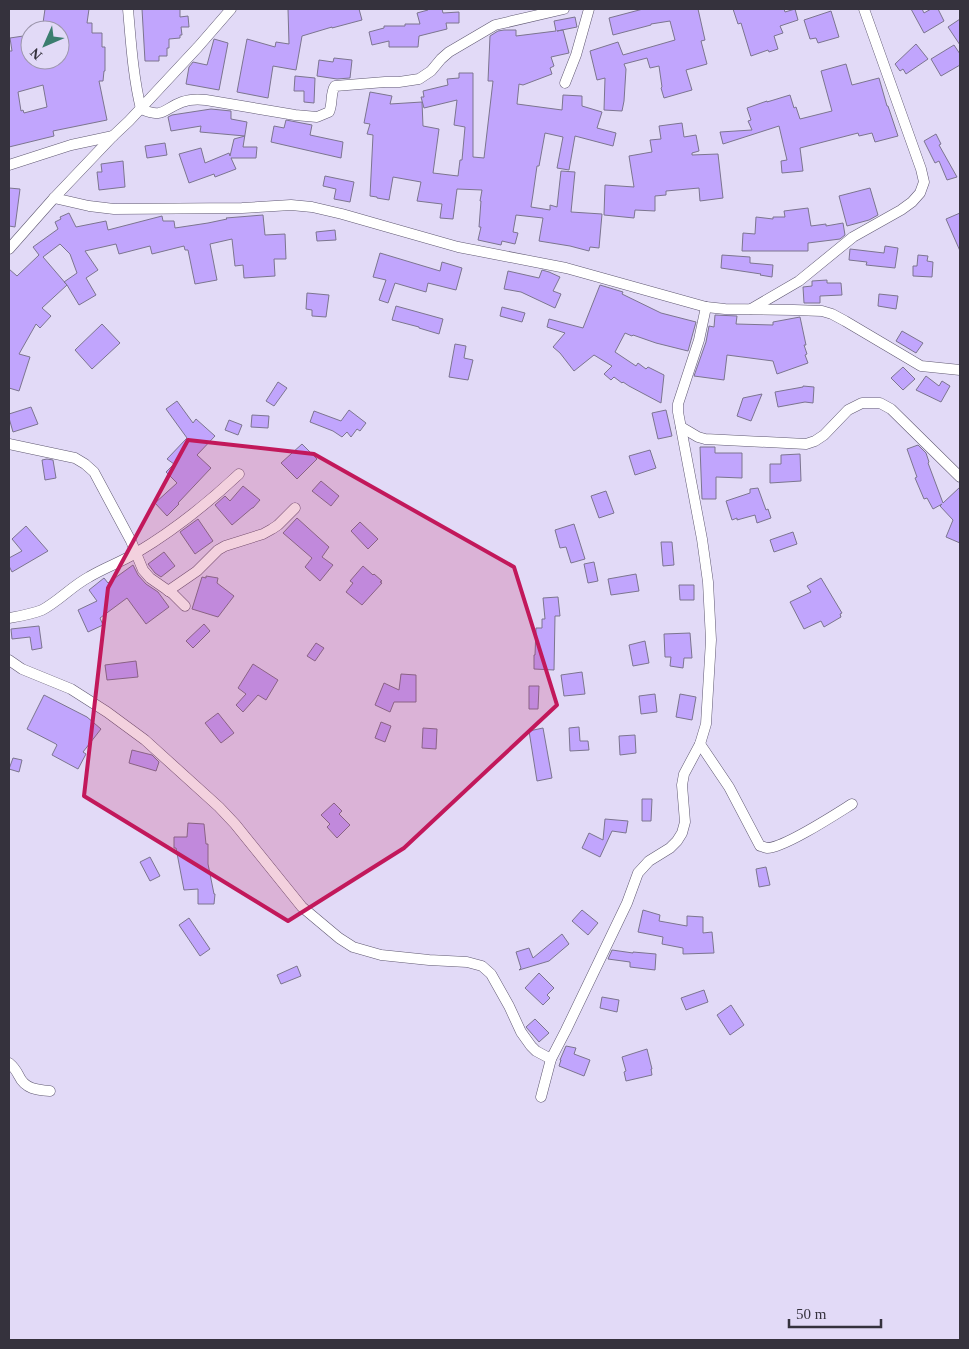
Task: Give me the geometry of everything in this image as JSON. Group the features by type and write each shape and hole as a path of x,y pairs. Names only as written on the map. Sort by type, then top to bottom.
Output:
{"street":[{"path":"128,9 132,63 141,109"},
{"path":"9,249 54,198 198,48 230,9"},
{"path":"141,109 161,113 182,102 194,99 294,115 322,116 330,110 332,91 335,86 398,82 419,78 431,71 445,55 495,26 564,9"},
{"path":"565,83 576,55 588,9"},
{"path":"748,310 799,282 853,237 902,210 920,193 924,182 921,169 864,9"},
{"path":"9,165 71,145 113,136"},
{"path":"54,198 89,206 114,209 242,208 291,205 312,207 458,247 566,268 706,307 748,310 822,311 845,321 921,366 960,370"},
{"path":"541,1097 550,1059 627,904 638,873 649,861 670,848 682,833 685,822 682,784 684,774 700,744 706,724 711,640 708,582 678,404 699,340 706,307"},
{"path":"681,427 705,439 806,444 824,436 848,410 862,403 880,403 891,409 960,477"},
{"path":"9,444 70,456 85,464 94,472 100,480 143,570 150,578 185,606"},
{"path":"9,618 42,610 89,577 136,553 191,516 239,474"},
{"path":"168,591 197,571 218,550 264,534 278,525 295,508"},
{"path":"9,660 22,669 71,689 145,740 219,807 302,907 339,938 353,947 381,954 429,960 467,962 482,966 491,974 521,1032 531,1046 550,1059"},
{"path":"700,744 729,787 760,846 767,848 780,845 852,804"},
{"path":"9,1063 16,1069 23,1083 39,1090 50,1091"}],"highlighted area":[{"path":"188,440 314,454 514,567 557,705 404,848 288,921 84,796 108,588"}],"building":[{"path":"45,9 89,9 87,23 92,23 92,33 102,33 102,47 105,47 105,71 103,81 99,81 107,120 53,131 54,136 9,147 9,51 12,51 10,38 20,36 20,70 70,70 70,20 43,20","holes":["43,85 47,107 24,113 23,110 21,111 18,92"]},
{"path":"142,9 180,9 180,17 188,16 189,27 181,27 182,35 180,35 180,38 169,39 167,56 159,56 159,61 145,61"},
{"path":"288,9 359,9 362,20 302,36 296,70 273,66 268,98 237,92 247,39 275,47 276,42 289,44"},
{"path":"428,9 442,9 443,13 459,12 459,23 446,23 447,29 419,36 418,47 389,47 389,41 372,45 369,32 384,28 384,26 420,24 417,13"},
{"path":"643,9 698,9 705,40 701,41 707,64 686,70 692,90 664,98 659,66 650,68 647,58 624,64 626,69 622,111 604,110 605,78 597,80 590,51 618,42 623,55 675,40 670,21 651,24 613,35 609,18"},
{"path":"733,9 784,9 785,12 795,9 798,20 780,26 783,33 774,36 778,49 769,52 768,50 751,56 741,23 738,24"},
{"path":"911,9 922,9 924,13 931,9 938,9 944,21 924,33"},
{"path":"831,11 839,37 818,43 816,38 810,39 804,20"},
{"path":"575,17 577,27 557,31 563,30 569,53 551,57 554,66 550,68 552,74 523,85 519,84 517,104 562,110 563,95 582,96 582,106 602,112 597,128 616,133 613,146 575,136 569,170 557,168 563,137 545,133 539,166 537,166 531,207 550,210 550,205 557,207 561,171 575,172 571,212 602,214 599,248 590,247 589,251 539,241 543,218 516,215 513,232 518,233 515,244 502,241 501,245 478,240 481,227 479,227 482,190 457,189 453,219 440,218 442,204 417,201 421,182 393,177 389,200 370,196 373,135 367,134 370,124 364,123 370,92 392,96 390,104 422,102 423,126 439,129 433,173 458,176 460,160 462,160 465,127 454,125 457,100 424,108 421,97 424,97 423,91 448,85 447,79 459,78 459,73 473,73 473,157 484,158 493,81 488,81 490,36 504,30 516,30 516,36 556,31 554,21"},
{"path":"960,19 960,45 948,27"},
{"path":"214,39 228,43 219,90 186,84 189,67 193,62 207,65"},
{"path":"916,44 928,59 906,74 903,69 900,71 895,64"},
{"path":"954,45 960,54 960,65 941,76 931,59"},
{"path":"334,58 352,60 350,78 337,79 317,76 319,60 333,62"},
{"path":"846,64 852,85 879,78 898,136 875,142 872,133 859,136 858,133 800,148 803,171 782,173 781,161 787,160 779,126 723,144 720,132 752,130 748,121 751,120 747,108 767,101 790,95 800,119 832,111 821,71"},
{"path":"295,76 315,78 314,103 304,102 304,91 294,91"},
{"path":"211,109 231,111 231,119 247,122 245,136 200,132 201,126 171,131 168,117"},
{"path":"286,120 312,125 310,135 343,142 341,158 271,142 274,126 284,128"},
{"path":"682,123 684,137 696,135 699,151 692,153 692,155 718,154 723,198 700,201 699,188 666,191 666,195 655,196 655,211 635,210 634,218 604,215 605,185 634,187 629,156 652,152 650,140 661,139 659,126"},
{"path":"936,134 941,144 939,145 957,177 947,180 939,161 935,163 924,141"},
{"path":"245,136 243,147 257,147 256,158 231,158 236,169 215,177 214,174 189,183 179,154 201,148 205,163 229,153 230,156 234,139"},
{"path":"165,143 167,155 147,158 145,146"},
{"path":"123,161 125,187 99,190 97,172 102,172 101,164"},
{"path":"325,176 354,182 350,202 334,199 336,189 323,186"},
{"path":"9,188 20,189 15,227 9,226"},
{"path":"870,188 878,215 869,220 847,226 839,196"},
{"path":"808,208 811,226 843,223 845,235 840,239 808,243 808,251 742,251 743,233 755,234 756,217 773,219 773,217 785,217 784,211"},
{"path":"69,213 76,227 106,221 108,230 162,216 163,221 174,221 175,228 226,218 263,215 265,235 285,234 286,259 274,259 275,276 244,278 243,265 235,266 232,239 210,244 217,280 195,284 188,250 185,250 184,246 152,254 150,246 119,254 116,244 85,251 98,270 86,278 96,295 79,305 67,285 42,308 51,316 40,328 36,324 19,354 30,357 19,391 9,388 9,269 17,276 39,255 33,247 58,229 55,222 61,219 60,217","holes":["60,244 70,254 77,273 64,282 43,257"]},
{"path":"960,213 960,251 946,219"},
{"path":"335,230 336,240 317,241 316,232"},
{"path":"885,246 898,248 895,268 866,265 867,262 849,260 850,249 884,253"},
{"path":"380,253 440,271 442,262 462,268 456,290 428,283 426,292 395,283 388,303 379,300 386,280 373,277"},
{"path":"722,255 750,257 750,263 773,265 772,277 721,268"},
{"path":"918,255 928,256 927,261 933,262 932,277 913,276 913,266 917,266"},
{"path":"542,270 560,277 553,291 561,294 555,308 521,292 504,289 508,271 539,278"},
{"path":"827,280 827,283 841,283 842,295 820,296 820,303 804,303 803,287 812,286 812,281"},
{"path":"600,285 623,292 622,294 661,313 696,322 688,351 625,333 615,352 636,366 638,363 646,369 648,367 664,375 661,403 614,377 611,380 604,374 612,366 594,355 574,371 553,347 565,333 547,327 549,319 583,328"},
{"path":"307,293 329,295 326,317 312,316 312,310 306,309"},
{"path":"879,294 898,296 896,309 878,306"},
{"path":"396,306 443,319 439,334 392,320"},
{"path":"502,307 525,313 522,322 500,316"},
{"path":"715,315 737,316 736,324 773,325 773,322 800,317 806,345 804,345 807,354 805,355 808,363 777,374 773,361 727,355 724,380 694,376 706,342 709,326 714,327"},
{"path":"102,324 120,343 92,369 75,350"},
{"path":"902,331 923,343 916,353 896,341"},
{"path":"455,344 466,346 464,358 473,360 468,380 449,377"},
{"path":"903,367 915,379 903,390 891,378"},
{"path":"926,376 939,386 942,381 950,386 941,402 916,390"},
{"path":"278,382 287,388 274,406 266,401"},
{"path":"803,386 814,387 813,403 805,402 778,407 775,392"},
{"path":"762,394 751,421 737,416 743,398"},
{"path":"177,401 193,423 196,419 215,436 197,455 211,468 167,516 155,503 177,483 166,472 174,464 167,459 187,438 166,409"},
{"path":"31,407 38,424 13,432 9,414"},
{"path":"349,410 366,423 360,431 357,429 351,437 347,432 342,437 333,431 310,422 314,411 341,421"},
{"path":"666,410 672,436 658,439 652,413"},
{"path":"252,415 269,416 268,428 251,427"},
{"path":"229,420 242,425 238,435 225,430"},
{"path":"302,444 317,459 297,479 281,463"},
{"path":"918,445 926,453 943,503 960,487 960,543 946,537 953,520 940,506 942,504 933,509 927,498 924,499 915,478 917,477 907,449"},
{"path":"700,447 715,447 715,453 742,453 742,478 716,477 716,499 702,499"},
{"path":"650,450 656,468 635,475 629,456"},
{"path":"800,454 801,481 770,483 770,464 781,464 781,455"},
{"path":"42,460 53,460 56,478 45,480"},
{"path":"321,481 339,496 331,506 312,491"},
{"path":"243,486 260,500 232,525 215,505 225,496 230,501"},
{"path":"758,488 771,518 757,523 755,515 732,520 726,501 750,493 750,489"},
{"path":"606,491 614,513 599,518 591,496"},
{"path":"297,518 329,547 322,557 333,565 320,581 305,567 312,558 283,533"},
{"path":"198,519 213,541 195,554 180,532"},
{"path":"360,522 378,539 368,549 351,531"},
{"path":"574,524 585,559 571,563 566,547 560,548 555,530"},
{"path":"26,526 48,551 12,572 9,566 9,558 22,551 12,539"},
{"path":"793,532 797,544 774,552 770,540"},
{"path":"661,542 672,542 674,565 663,566"},
{"path":"164,552 175,566 161,577 148,564"},
{"path":"594,562 598,581 588,583 584,564"},
{"path":"133,565 138,575 146,584 158,592 169,607 146,624 127,598 100,618 103,625 88,632 78,610 97,601 89,590 104,578 108,583"},
{"path":"363,566 382,583 362,605 346,592 353,583 350,581"},
{"path":"636,574 639,591 611,595 608,579"},
{"path":"206,576 218,578 217,583 234,596 218,617 192,609 202,577 206,578"},
{"path":"821,578 842,613 840,614 841,617 824,627 821,621 804,629 790,602 811,592 807,586"},
{"path":"679,585 694,585 694,600 680,600"},
{"path":"558,597 560,616 555,616 554,670 534,669 536,628 542,628 542,619 545,619 543,598"},
{"path":"204,624 210,631 193,648 186,641"},
{"path":"39,626 42,648 32,650 30,637 12,639 11,629"},
{"path":"690,633 692,658 684,658 683,668 670,666 671,657 665,657 664,634"},
{"path":"645,641 649,663 633,666 629,645"},
{"path":"316,643 324,648 315,661 307,656"},
{"path":"136,661 138,677 107,680 105,665"},
{"path":"253,664 278,680 266,700 258,695 243,712 236,705 246,694 238,688"},
{"path":"582,672 585,694 564,696 561,675"},
{"path":"401,674 416,675 416,702 394,702 390,712 375,705 384,683 399,690"},
{"path":"529,686 539,686 538,709 529,709"},
{"path":"655,694 657,712 641,714 639,696"},
{"path":"680,694 696,697 692,720 676,717"},
{"path":"44,695 87,717 101,729 83,752 86,754 78,769 52,755 56,744 27,729"},
{"path":"218,713 234,733 221,743 205,723"},
{"path":"381,722 391,726 385,742 375,738"},
{"path":"579,727 580,741 588,741 589,750 570,751 569,728"},
{"path":"423,728 437,729 436,749 422,748"},
{"path":"543,728 552,778 537,781 529,731"},
{"path":"635,735 636,753 620,755 619,736"},
{"path":"132,750 152,755 159,762 156,771 129,763"},
{"path":"13,758 22,760 19,772 9,769"},
{"path":"642,799 652,799 651,821 642,821"},
{"path":"334,803 342,811 339,814 350,825 337,838 327,827 330,824 321,815"},
{"path":"605,819 628,821 626,833 612,831 600,857 582,848 589,833 603,840"},
{"path":"188,823 204,824 206,844 208,844 208,864 215,894 214,904 198,904 198,889 184,890 176,848 174,848 174,837 187,837"},
{"path":"150,857 160,876 150,881 140,862"},
{"path":"766,867 770,885 759,887 756,869"},
{"path":"582,910 598,923 588,935 572,921"},
{"path":"643,910 660,915 659,921 687,926 687,916 703,917 703,933 712,932 714,953 683,954 683,948 662,944 663,937 638,932"},
{"path":"189,918 210,949 200,956 179,925"},
{"path":"562,934 569,944 549,961 519,970 521,968 516,952 529,948 533,958"},
{"path":"612,950 656,954 655,970 630,967 630,962 608,959"},
{"path":"297,966 301,976 281,984 277,975"},
{"path":"539,973 554,988 547,995 550,998 543,1005 525,988"},
{"path":"704,990 708,1002 686,1010 681,998"},
{"path":"602,997 619,1000 617,1012 600,1008"},
{"path":"731,1005 744,1025 730,1035 717,1015"},
{"path":"535,1019 549,1033 539,1042 526,1027"},
{"path":"566,1046 576,1048 574,1054 590,1060 584,1076 559,1066"},
{"path":"647,1049 652,1075 626,1081 624,1072 626,1071 622,1057"}]}
